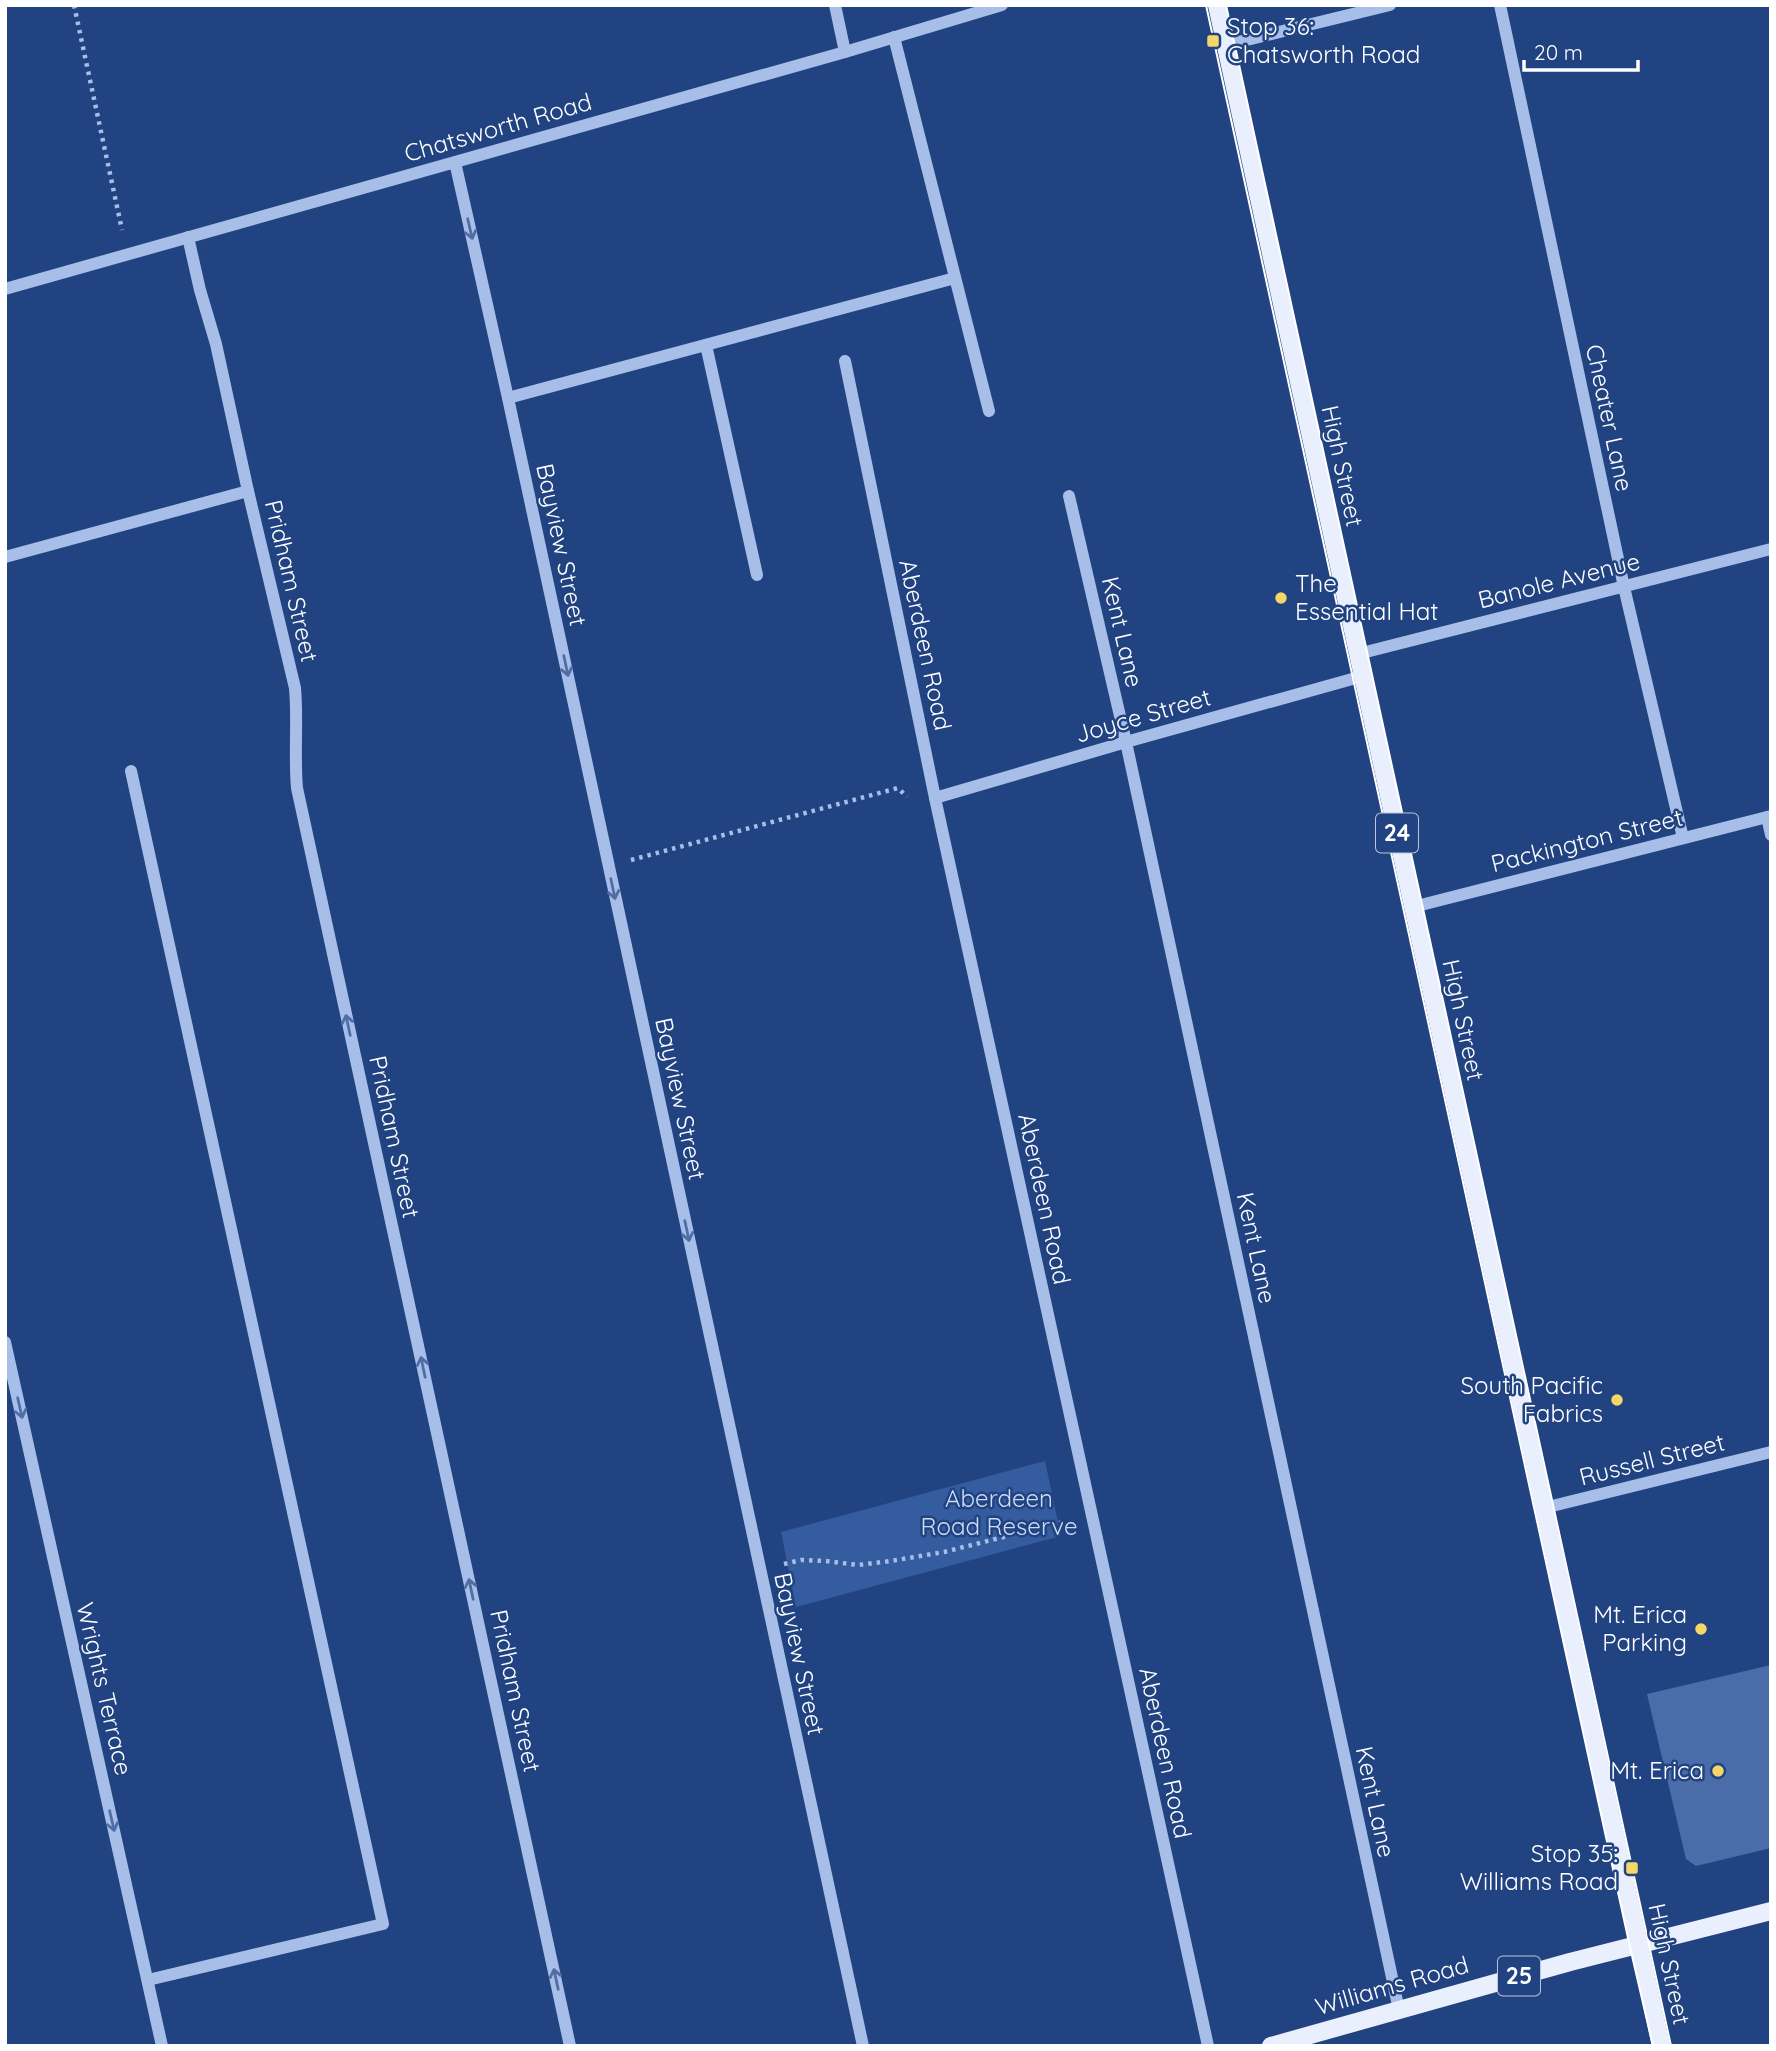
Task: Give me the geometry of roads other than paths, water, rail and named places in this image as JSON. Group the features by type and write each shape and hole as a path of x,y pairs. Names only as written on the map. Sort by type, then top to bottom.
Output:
{"main road":[{"name":"High Street","path":"1217,5 1661,2046"},
{"name":"Williams Road","path":"1271,2046 1639,1944 1771,1911"}],"street":[{"path":"835,5 845,51"},
{"name":"Chatsworth Road","path":"5,289 1002,5"},
{"path":"1226,45 1390,5"},
{"name":"Cheater Lane","path":"1500,5 1624,586 1683,838"},
{"path":"894,37 989,411"},
{"name":"Bayview Street","path":"455,162 863,2046"},
{"name":"Pridham Street","path":"188,237 216,344 295,688 297,788 570,2046"},
{"path":"508,398 955,278"},
{"path":"705,345 757,575"},
{"name":"Aberdeen Road","path":"845,361 935,798 1208,2046"},
{"path":"5,557 248,491"},
{"name":"Kent Lane","path":"1069,496 1126,742 1399,2010"},
{"name":"Banole Avenue","path":"1358,654 1771,549"},
{"name":"Joyce Street","path":"935,798 1363,676"},
{"path":"131,771 383,1924 148,1980"},
{"path":"1769,817 1771,835"},
{"name":"Packington Street","path":"1413,907 1769,817"},
{"name":"Wrights Terrace","path":"5,1342 162,2046"},
{"name":"Russell Street","path":"1544,1508 1771,1452"}],"tram line":[{"path":"1206,5 1653,2046"},
{"path":"1226,5 1671,2046"}],"place":[{"name":"Stop 36: Chatsworth Road","path":"1213,41"},
{"name":"The Essential Hat","path":"1281,598"},
{"name":"South Pacific Fabrics","path":"1617,1400"},
{"name":"Mt. Erica Parking","path":"1701,1629"},
{"name":"Mt. Erica","path":"1718,1771"},
{"name":"Stop 35: Williams Road","path":"1632,1868"}],"park label":[{"name":"Aberdeen Road Reserve","path":"999,1513"}]}
